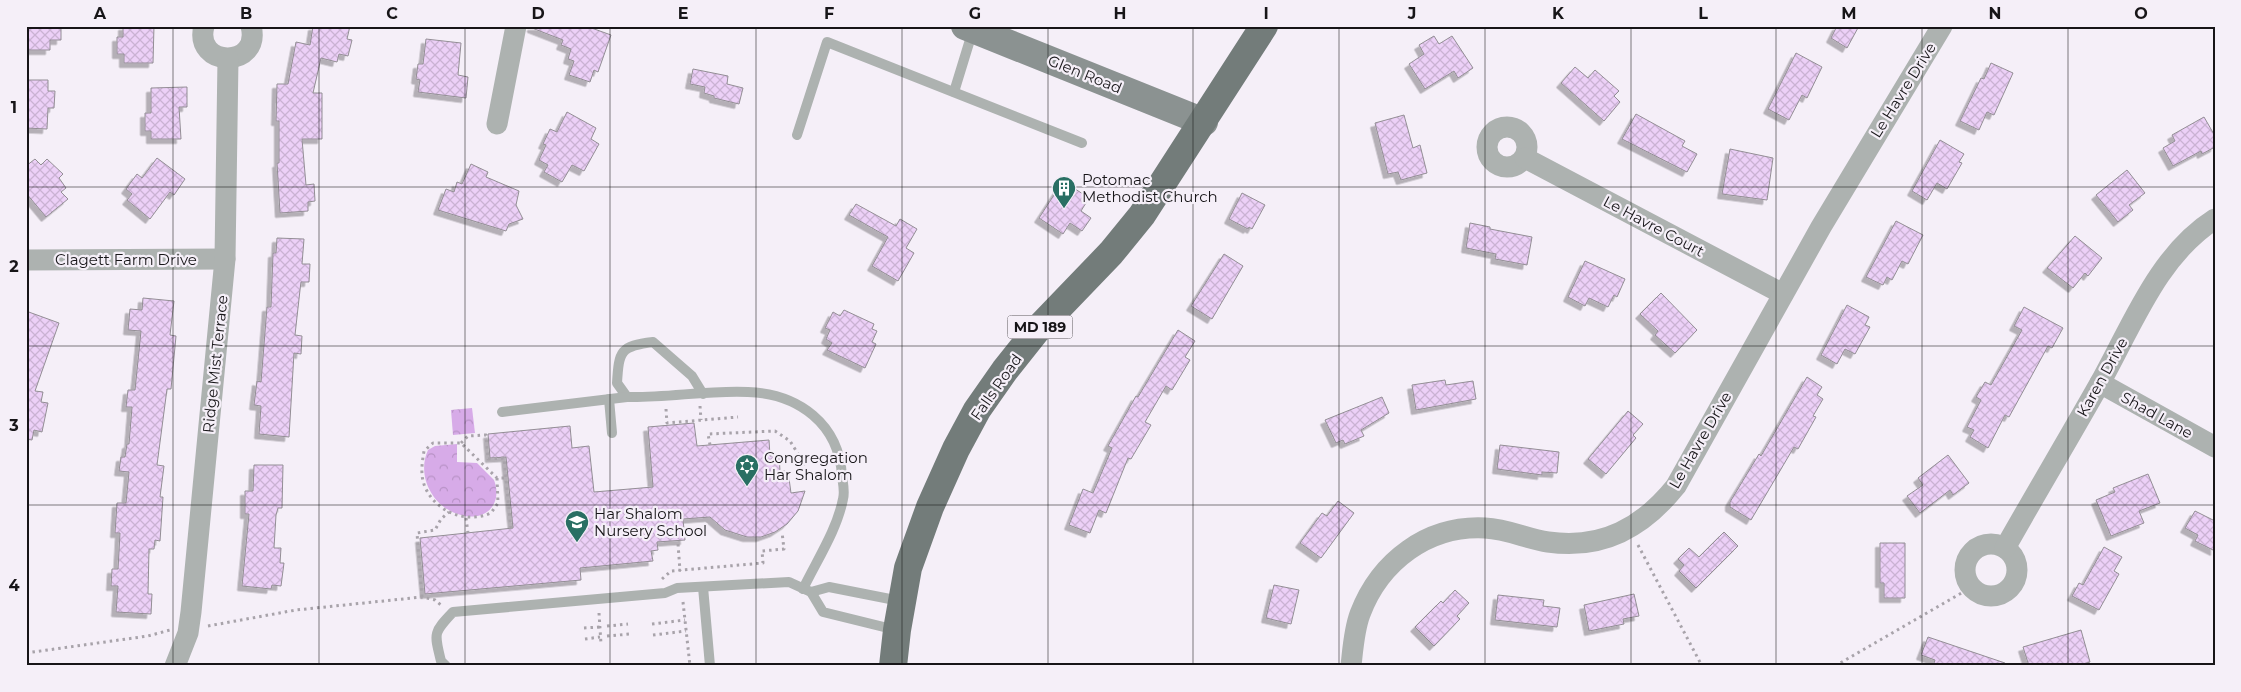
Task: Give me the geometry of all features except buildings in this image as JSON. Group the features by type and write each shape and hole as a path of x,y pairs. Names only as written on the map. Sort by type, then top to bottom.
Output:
{"main road":[{"name":"Falls Road","path":"893,666 908,568 930,507 956,449 978,410 1005,370 1036,331 1111,253 1142,215 1204,122 1264,26"},
{"name":"Glen Road","path":"971,27 1204,122"}],"street":[{"path":"204,26 203,40 208,50 217,57 228,59 239,56 248,49 252,39 251,26"},
{"path":"497,124 516,26"},
{"name":"Le Havre Drive","path":"1351,666 1355,632 1360,614 1376,582 1395,559 1422,541 1460,530 1484,528 1505,530 1547,542 1569,543 1600,540 1629,529 1651,513 1676,486 1783,294 1860,161 1942,26"},
{"name":"Ridge Mist Terrace","path":"175,666 188,633 191,612 225,259 228,59"},
{"name":"Le Havre Court","path":"1524,158 1783,294"},
{"name":"Karen Drive","path":"2004,548 2100,383 2146,297 2166,267 2189,240 2215,219"},
{"name":"Clagett Farm Drive","path":"26,260 225,259"},
{"name":"Shad Lane","path":"2100,383 2215,447"},
{"path":"1989,544 2004,548 2015,560 2017,576 2014,583 2002,594 1994,596 1978,592 1972,587 1966,572 1966,564 1974,550 1989,544"}],"lane":[{"path":"954,92 971,27"},
{"path":"797,135 828,42 1082,143"},
{"path":"627,397 617,383 619,358 632,344 653,342 692,376 702,394"},
{"path":"502,412 627,397 749,392 786,398 813,413 830,436 841,461 844,498 807,590"},
{"path":"609,399 612,433"},
{"path":"446,666 441,662 436,641 438,628 453,612 665,593 682,588 789,582 807,590 823,612 897,630"},
{"path":"703,587 710,666"},
{"path":"807,590 829,587 902,601"}],"path":[{"path":"691,406 700,405 701,420"},
{"path":"674,407 666,408 668,424 738,416"},
{"path":"710,445 708,434 775,431 790,441 805,465"},
{"path":"461,443 468,436 486,435 488,459 504,458 511,530"},
{"path":"433,443 461,443 497,478 498,503 496,508 485,515 466,518 449,512 439,505 425,487 422,463 424,452 433,443"},
{"path":"497,478 506,478"},
{"path":"422,597 417,533 435,530 441,519 449,512"},
{"path":"466,518 468,533"},
{"path":"1629,529 1702,666"},
{"path":"678,544 690,666"},
{"path":"1835,666 1972,587"},
{"path":"208,626 296,610 422,597 435,600 442,606"},
{"path":"598,599 601,644"},
{"path":"652,624 685,620"},
{"path":"607,626 628,624"},
{"path":"584,628 600,627"},
{"path":"26,654 148,636 170,630"},
{"path":"653,635 686,631"},
{"path":"607,636 630,634"},
{"path":"584,639 600,637"}],"green space":[{"path":"472,408 475,433 453,435 451,410"},
{"path":"457,444 457,462 477,463 494,480 496,497 494,503 490,509 478,516 461,515 442,506 429,490 426,480 424,470 428,450 435,446"}],"place":[{"name":"Potomac Methodist Church","path":"1064,209"},
{"name":"Congregation Har Shalom","path":"747,487"},
{"name":"Har Shalom Nursery School","path":"577,543"}]}
